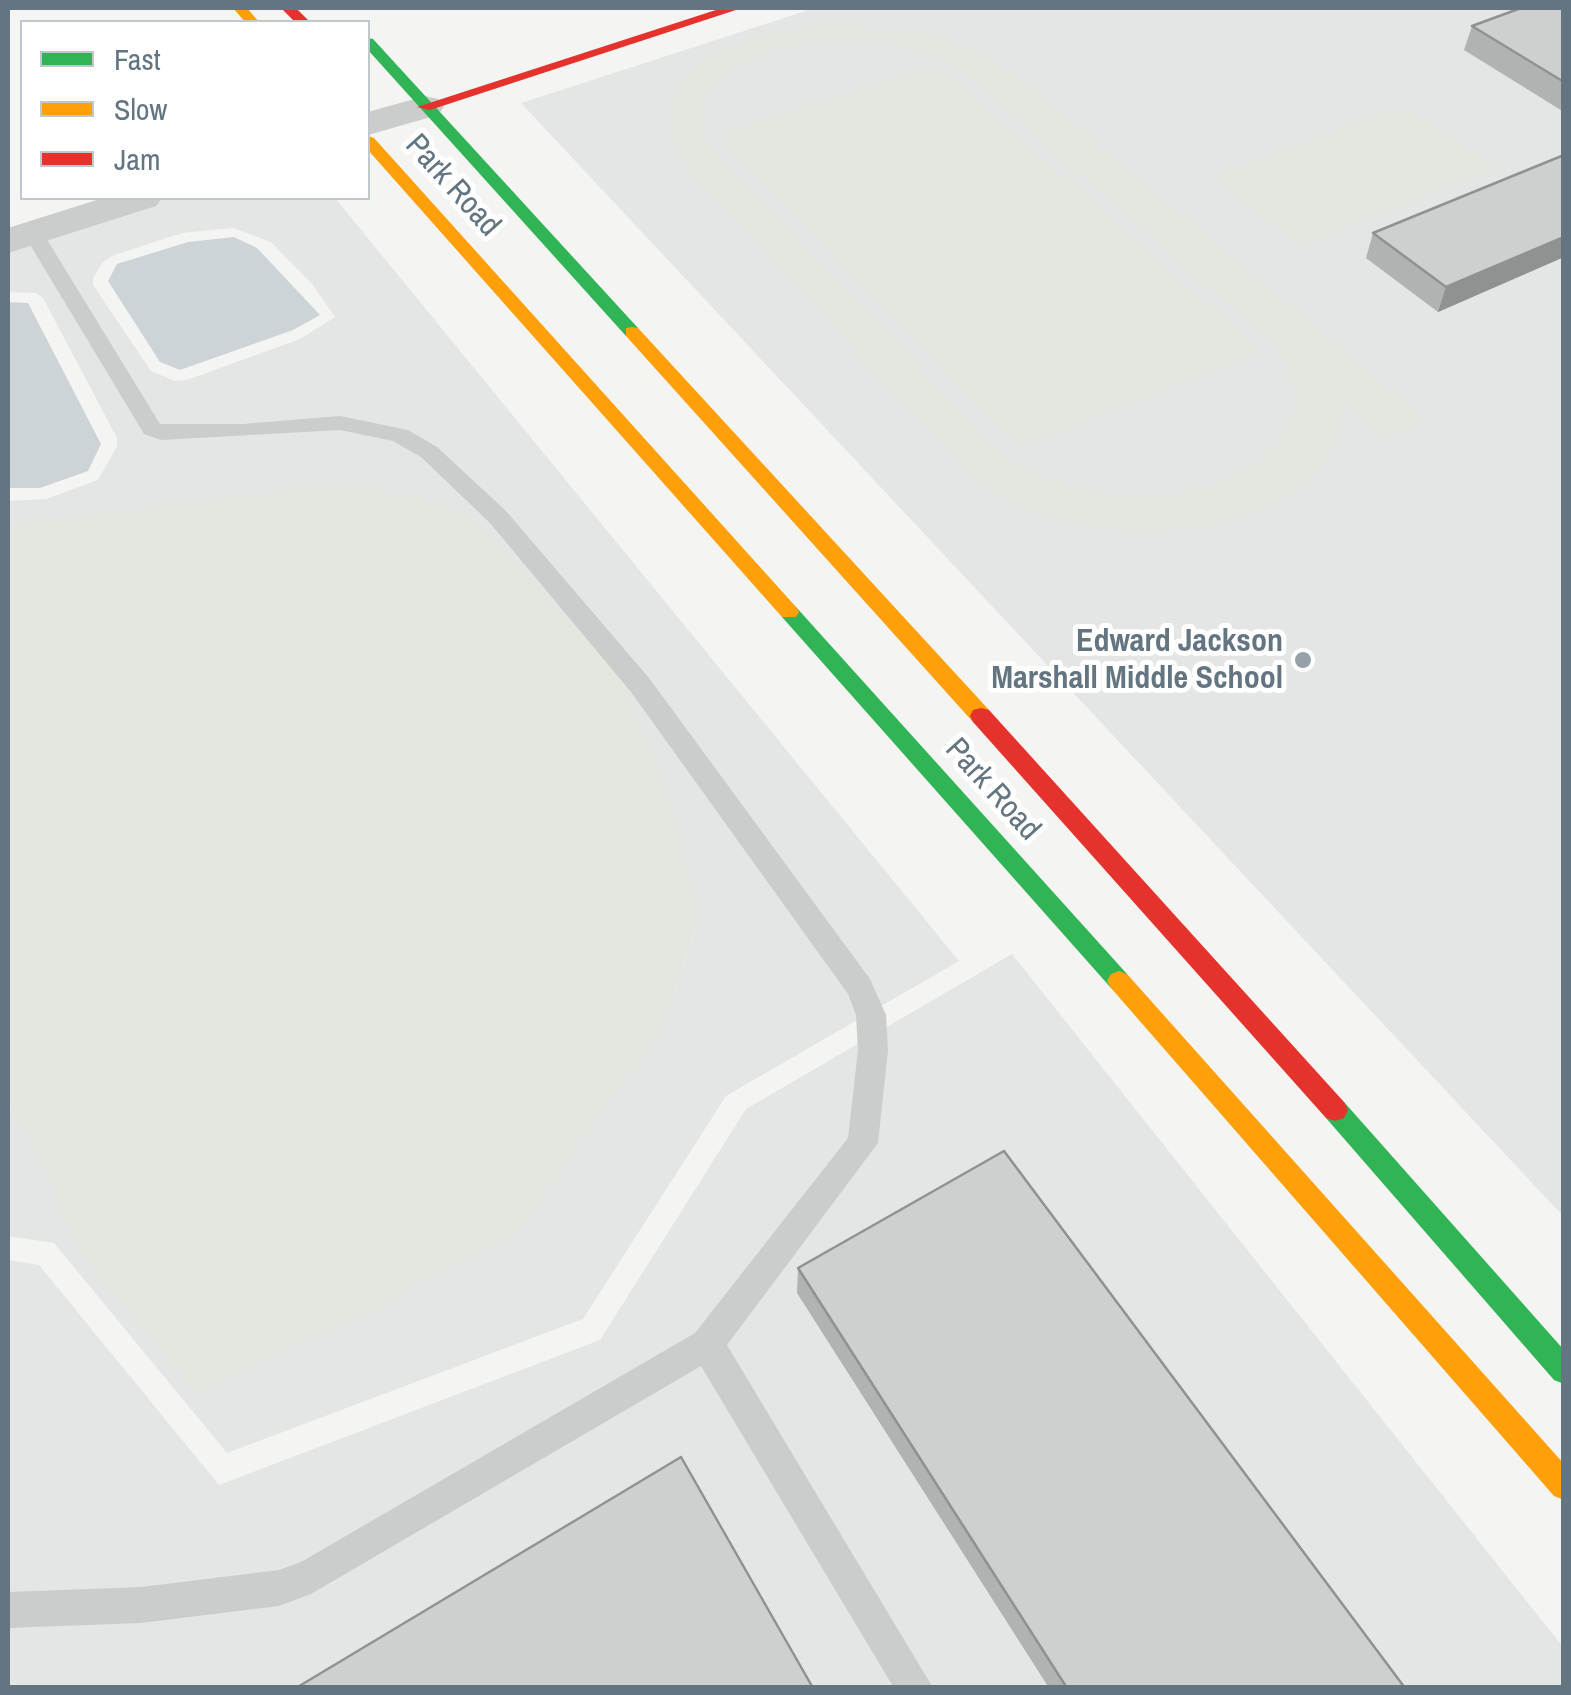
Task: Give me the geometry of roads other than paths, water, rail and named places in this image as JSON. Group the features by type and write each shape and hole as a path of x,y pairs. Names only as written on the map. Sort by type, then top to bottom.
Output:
{"main road":[{"path":"425,107 735,8"},
{"name":"Park Road","path":"370,44 1201,957 1564,1370"},
{"path":"371,117 403,143"},
{"name":"Park Road","path":"370,143 1564,1486"},
{"path":"608,340 620,352 667,374"}],"street":[{"path":"371,117 425,107"},
{"path":"20,237 136,200"}],"lane":[{"path":"8,1610 141,1605 280,1588 311,1576 707,1344 864,1143 874,1050 871,1015 860,988 640,685 498,517 428,452 400,436 340,423 161,433 152,429 20,237"},
{"path":"707,1344 915,1688"}],"place":[{"name":"Edward Jackson Marshall Middle School","path":"1303,660"}]}
